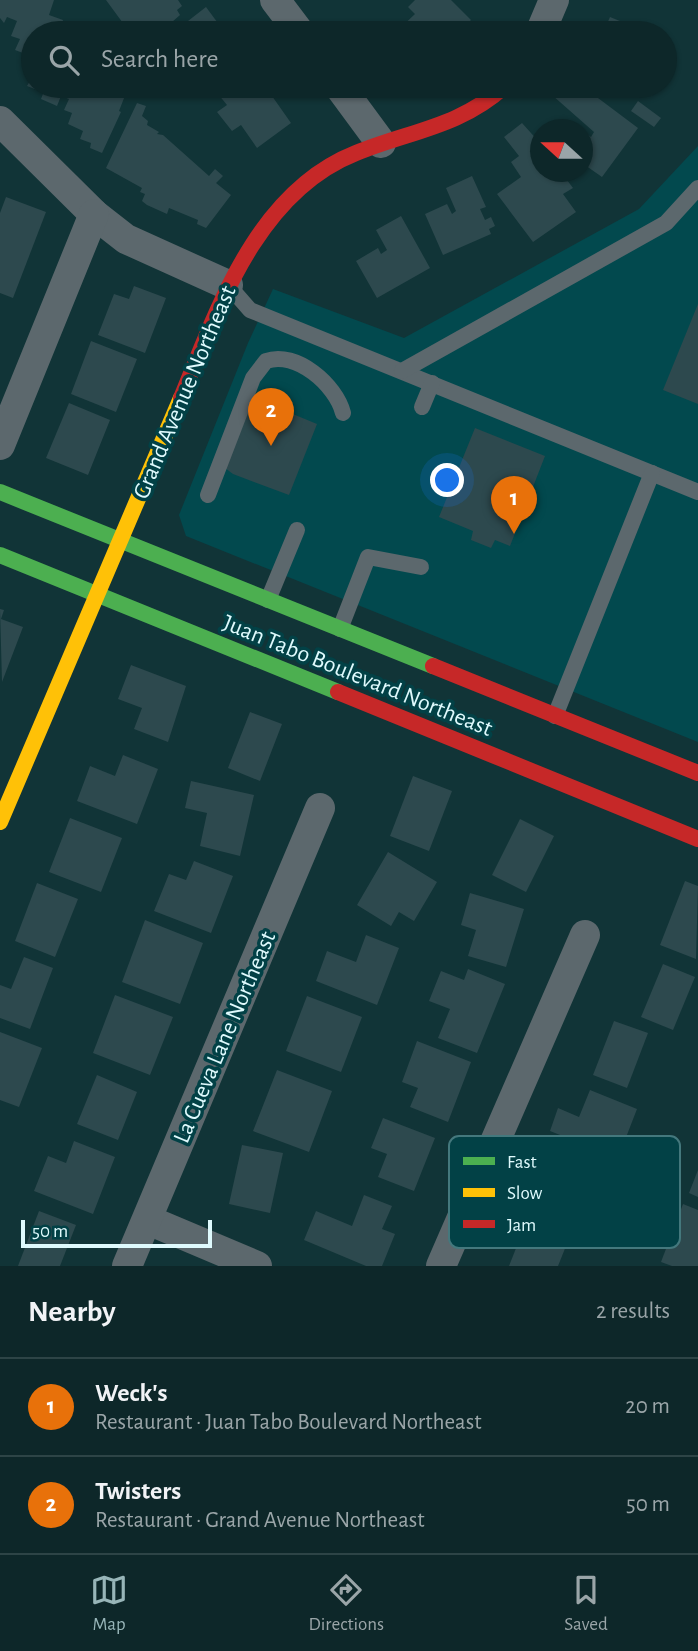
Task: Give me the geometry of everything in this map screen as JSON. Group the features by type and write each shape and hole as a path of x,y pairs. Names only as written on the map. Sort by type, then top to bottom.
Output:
{"main road":[{"name":"Grand Avenue Northeast","path":"0,822 228,285 242,259 294,197 334,163 381,143 451,121 475,110 490,98"},
{"name":"Juan Tabo Boulevard Northeast","path":"0,492 340,629 553,722 698,773"},
{"name":"Juan Tabo Boulevard Northeast","path":"0,555 535,766 698,839"}],"street":[{"path":"275,0 291,21"},
{"path":"545,21 554,0"},
{"path":"349,98 381,143"},
{"path":"0,121 94,214 125,239 228,285"},
{"path":"0,445 94,214"},
{"name":"La Cueva Lane Northeast","path":"127,1266 320,808"},
{"path":"498,1136 585,935"},
{"path":"148,1220 257,1266"},
{"path":"441,1266 449,1248"}],"lane":[{"path":"402,371 666,223 698,188"},
{"path":"228,285 250,310 698,492"},
{"path":"208,495 253,378 266,361 282,357 307,369 340,399 343,413"},
{"path":"422,407 432,383"},
{"path":"553,722 652,473"},
{"path":"268,600 297,530"},
{"path":"340,629 368,557 421,567"}],"shaded area":[{"path":"698,146 698,742 186,536 179,515 248,343 273,289 404,338 639,209"}],"building":[{"path":"0,0 54,0 49,15 63,20 21,21 21,52 15,50 20,39 11,36 17,21 7,17 4,23 0,18"},
{"path":"106,0 178,0 182,6 177,10 180,15 173,21 121,21"},
{"path":"415,0 451,0 471,20 408,21 415,14 408,7"},
{"path":"206,7 216,21 188,21"},
{"path":"41,98 60,98 57,106"},
{"path":"66,98 124,98 119,111 121,112 102,153 90,148 91,143 80,139 83,131 68,124 72,113 64,110 69,99"},
{"path":"221,98 273,98 291,123 257,148 241,125 232,131 217,112 227,105"},
{"path":"555,98 598,98 638,128 602,177 593,171 593,119 579,119"},
{"path":"638,101 661,118 654,127 631,111"},
{"path":"137,103 146,106 142,116 148,121 147,125 159,132 157,134 163,135 209,176 215,169 223,176 216,183 231,195 206,228 197,224 198,220 169,208 167,214 147,205 142,201 145,194 140,192 142,188 106,168"},
{"path":"522,123 530,132 530,182 568,182 573,188 563,194 576,212 533,242 497,194 521,177 511,162 519,156 504,137"},
{"path":"472,176 486,207 480,209 485,220 491,217 495,226 489,229 491,234 443,255 425,214 447,204 452,214 456,211 446,188"},
{"path":"6,197 46,212 13,298 0,293 0,213"},
{"path":"401,216 430,268 377,298 356,261 378,248 381,254 387,250 376,230"},
{"path":"134,286 166,298 145,353 98,335 114,294 129,299"},
{"path":"698,304 698,404 663,390"},
{"path":"91,341 137,359 116,412 71,394"},
{"path":"254,398 317,424 289,495 233,474 225,468"},
{"path":"69,403 110,420 88,475 46,458"},
{"path":"475,428 545,456 510,546 495,540 491,548 471,540 473,531 439,517"},
{"path":"0,609 4,610 1,619 23,627 2,682"},
{"path":"131,665 186,686 168,742 134,729 142,708 118,699"},
{"path":"250,712 282,724 260,781 228,768"},
{"path":"123,755 158,769 137,824 77,801 90,766 115,776"},
{"path":"413,776 452,791 429,851 390,836"},
{"path":"191,781 254,795 240,856 200,846 207,813 185,808"},
{"path":"70,818 122,838 101,892 49,872"},
{"path":"520,819 554,836 526,892 492,875"},
{"path":"388,852 437,882 414,921 399,912 391,926 357,905"},
{"path":"194,861 233,876 211,933 154,911 169,874 186,880"},
{"path":"685,881 698,886 696,959 660,945"},
{"path":"37,883 78,899 55,957 15,941"},
{"path":"470,893 524,909 506,967 468,956 476,930 461,925"},
{"path":"145,920 203,943 180,1004 122,982"},
{"path":"366,935 399,948 377,1005 316,981 327,951 356,962"},
{"path":"24,957 53,968 30,1029 0,1018 0,985 11,989"},
{"path":"663,964 695,977 673,1030 641,1017"},
{"path":"468,969 505,984 477,1053 438,1038 450,1009 429,1001 441,971 464,980"},
{"path":"115,995 173,1017 150,1075 93,1053"},
{"path":"307,996 362,1017 341,1072 286,1051"},
{"path":"614,1021 648,1033 627,1088 593,1075"},
{"path":"0,1032 42,1048 19,1107 0,1100"},
{"path":"417,1041 471,1062 448,1122 410,1107 418,1088 402,1082"},
{"path":"277,1070 332,1091 309,1152 253,1131"},
{"path":"97,1075 137,1092 118,1140 77,1124"},
{"path":"590,1090 637,1109 627,1136 563,1136 550,1131 558,1108 579,1117"},
{"path":"383,1118 435,1138 414,1191 378,1177 387,1154 371,1148"},
{"path":"74,1141 115,1157 93,1214 34,1191 48,1156 66,1163"},
{"path":"242,1145 283,1153 270,1213 229,1204"},
{"path":"698,1170 698,1197 689,1193"},
{"path":"364,1195 392,1206 382,1229 395,1234 382,1266 366,1266 304,1240 316,1211 352,1226"},
{"path":"683,1204 698,1210 698,1266 672,1266 661,1262 666,1248 680,1248 680,1212"},
{"path":"39,1211 76,1225 60,1266 18,1266"},
{"path":"516,1248 565,1248 558,1266 509,1266"}],"traffic: fast":[{"path":"0,492 433,666"},
{"path":"0,555 338,692"}],"traffic: slow":[{"path":"0,822 181,398"}],"traffic: jam":[{"path":"181,398 210,327 245,256 267,224 292,195 322,171 356,153 434,127 470,111 490,98"},
{"path":"433,666 698,773"},
{"path":"338,692 698,839"}],"place":[{"name":"Twisters","path":"271,446"},
{"name":"Weck's","path":"514,534"}]}
